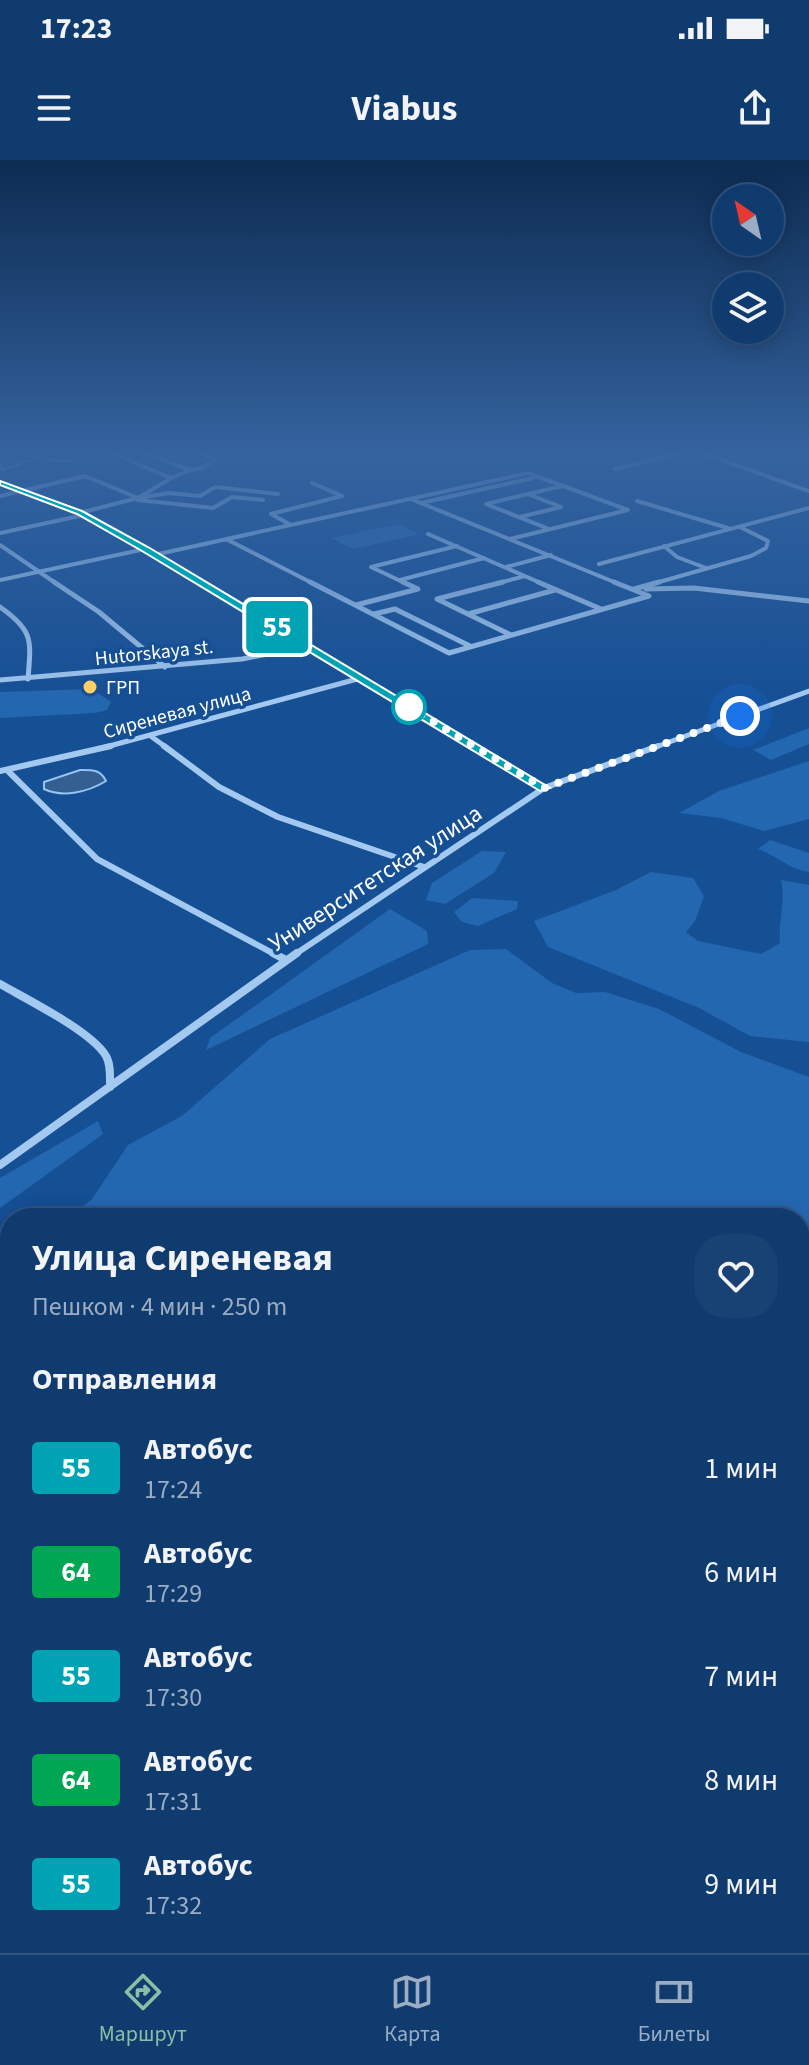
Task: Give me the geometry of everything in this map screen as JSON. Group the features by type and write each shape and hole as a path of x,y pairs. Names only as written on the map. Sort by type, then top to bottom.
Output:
{"street":[{"path":"121,536 544,788"},
{"path":"154,555 246,536"},
{"path":"432,536 602,609"},
{"path":"228,540 449,653 649,596 502,536"},
{"path":"510,539 523,536"},
{"path":"599,564 705,536"},
{"path":"633,589 766,548 768,541 757,536"},
{"path":"0,545 99,612 165,667"},
{"path":"356,605 418,589 371,567 457,546"},
{"path":"664,546 677,557 707,568"},
{"path":"0,580 145,549"},
{"path":"506,567 551,555"},
{"path":"399,580 484,558"},
{"path":"512,635 437,599 525,576"},
{"path":"633,589 694,588 809,601"},
{"path":"467,614 556,589"},
{"path":"0,607 27,626 31,633 28,679"},
{"path":"373,614 395,609 471,647"},
{"name":"Hutorskaya st.","path":"0,680 242,659 309,646"},
{"name":"Сиреневая улица","path":"4,771 152,737 361,678"},
{"name":"Университетская улица","path":"0,1165 286,960 544,788 809,691"},
{"path":"152,737 219,787 278,817 424,867"},
{"path":"4,771 97,859 286,960"},
{"path":"0,984 52,1014 106,1053 110,1087"}],"shaded area":[{"path":"343,536 412,536 353,549 332,538"},
{"path":"92,689 111,702 107,710 0,718 0,692"},
{"path":"809,728 809,744 771,760 753,750"},
{"path":"809,761 809,819 764,831 721,818 679,813 719,791"},
{"path":"80,770 98,772 106,781 75,792 59,793 44,789 44,782"},
{"path":"770,840 809,853 809,872 758,849"},
{"path":"482,851 506,852 494,873 445,904 426,900 432,883"},
{"path":"651,872 693,878 704,896 695,921 686,932 698,941 761,954 780,943 781,880 809,885 809,1042 750,1036 699,1008 548,947 534,921 616,890"},
{"path":"472,898 518,901 517,909 478,926 462,922 454,912"},
{"path":"390,909 427,931 428,944 206,1050 210,1038"},
{"path":"506,949 552,983 576,993 605,992 659,1009 741,1052 809,1077 809,1208 81,1208 92,1199 128,1145 182,1116 270,1039 470,950"},
{"path":"98,1121 103,1134 0,1208 0,1178"}],"bus line":[{"name":"55","path":"121,536 544,788"}],"place":[{"name":"ГРП","path":"90,687"}],"route":[{"path":"409,707 544,788 740,716"}]}
